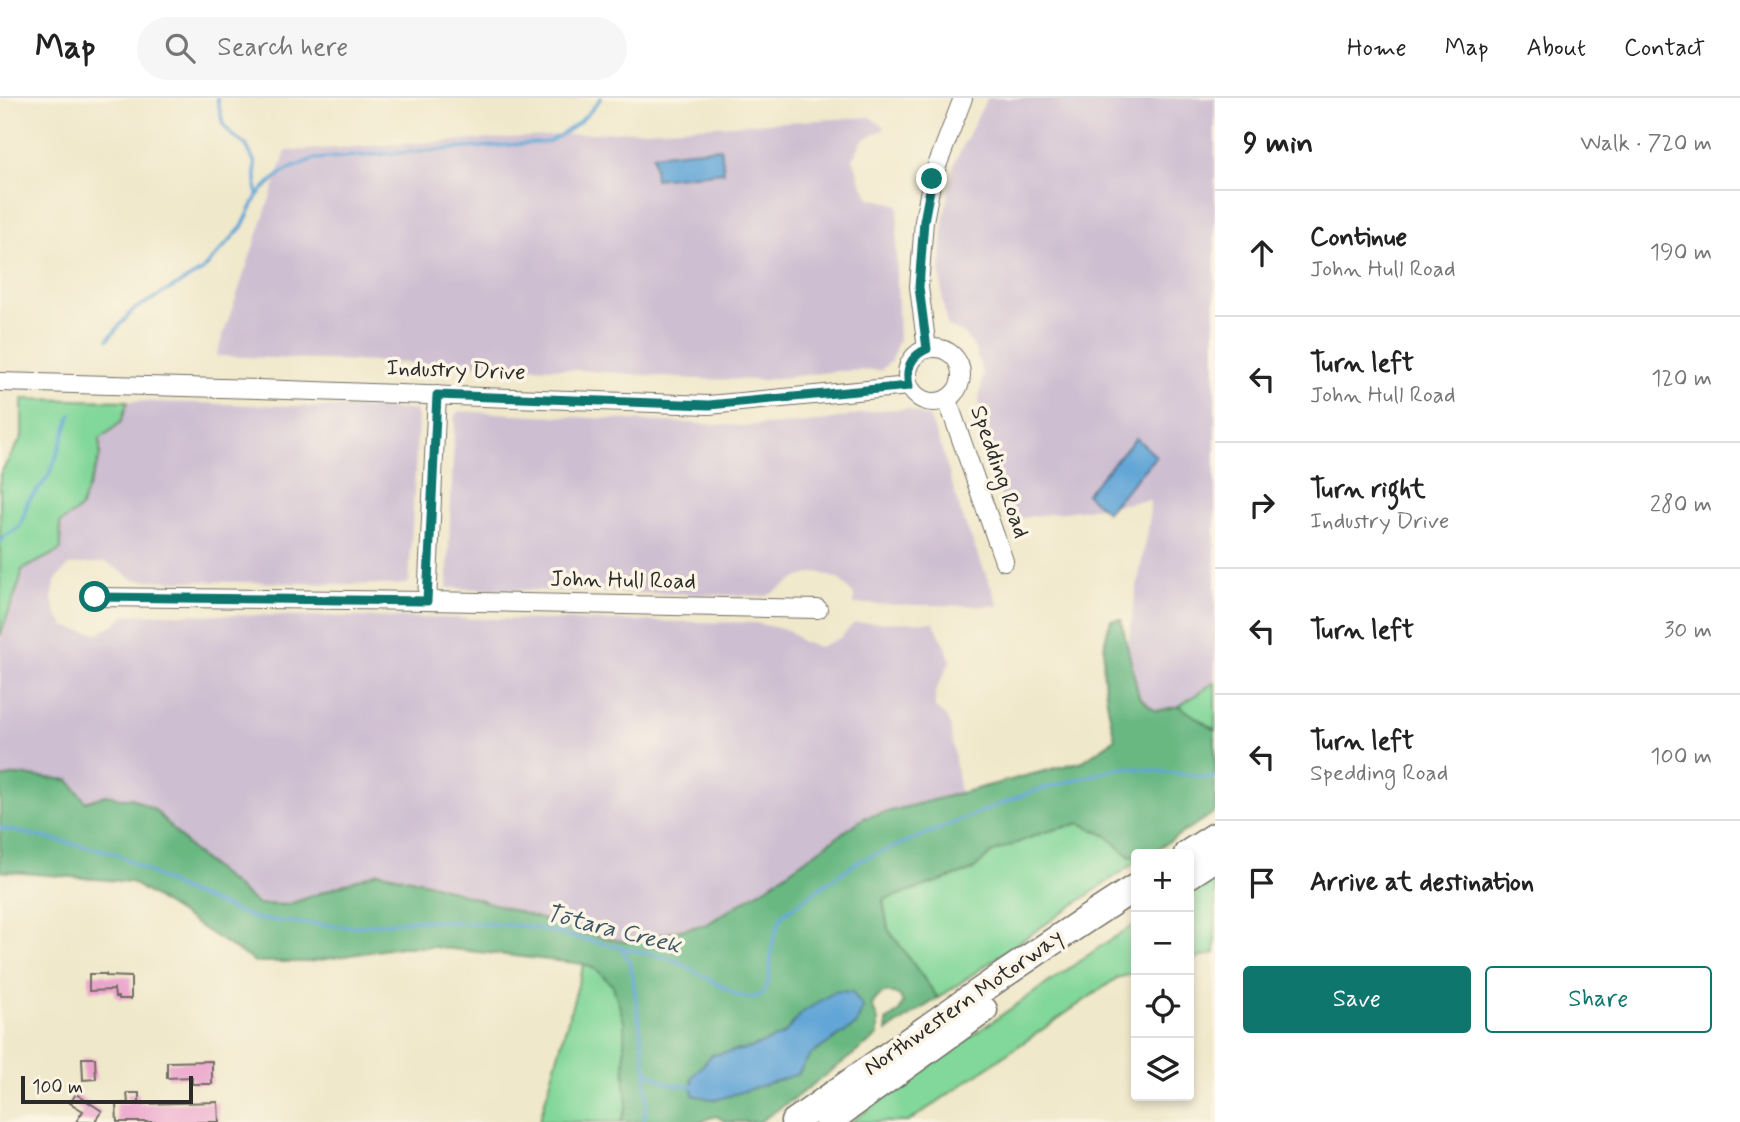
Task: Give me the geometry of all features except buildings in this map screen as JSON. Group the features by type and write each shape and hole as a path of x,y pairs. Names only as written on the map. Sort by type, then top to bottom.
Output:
{"highway":[{"path":"1194,850 1215,836"},
{"path":"1194,872 1215,858"},
{"name":"Northwestern Motorway","path":"794,1122 1131,890"},
{"name":"Northwestern Motorway","path":"828,1122 996,1002 1131,911"}],"street":[{"path":"927,349 919,287 924,221 932,179 964,98"},
{"path":"927,349 944,349 952,354 961,369 959,386 954,394 939,402 921,399 909,386 908,367 919,352 927,349"},
{"name":"Industry Drive","path":"0,383 709,405 909,386"},
{"path":"427,601 437,395"},
{"name":"Spedding Road","path":"947,399 1004,561"},
{"name":"John Hull Road","path":"95,597 818,609"}],"shaded area":[{"path":"987,98 1215,98 1215,682 1179,706 1156,711 1139,697 1127,652 1149,523 1150,500 1014,519 999,493 980,422 979,398 983,374 975,349 964,334 947,326 940,272 944,218 954,164"},
{"path":"870,117 886,128 863,140 853,158 870,198 899,205 896,249 899,339 891,361 881,370 837,371 765,380 693,379 553,368 216,356 286,151"},
{"path":"128,401 414,410 418,416 409,583 399,585 134,580 106,562 69,565 55,581 52,600 58,617 65,626 98,633 126,615 166,614 756,623 790,631 802,642 819,647 840,638 854,623 934,622 951,660 935,692 935,708 945,716 950,725 960,794 864,818 768,886 707,924 626,942 592,935 428,883 378,872 287,905 257,904 193,851 155,810 132,798 106,795 86,802 18,775 0,778 0,636 22,570 61,550 60,523 80,509 100,456 100,439 121,422"},
{"path":"909,409 930,419 962,516 999,606 854,604 854,595 840,580 818,572 799,577 767,596 447,588 455,416 459,411 743,426 817,422 880,410"}],"green space":[{"path":"22,399 128,401 121,422 100,439 100,456 80,509 60,523 61,550 22,570 0,636 0,474 22,437"},
{"path":"1121,619 1139,697 1156,711 1179,706 1215,730 1215,812 1157,849 1131,849 1131,857 1107,836 1080,823 1042,833 991,853 973,870 883,900 888,929 938,998 887,1031 886,1021 899,1012 903,1003 900,996 895,994 881,995 872,1005 878,1021 878,1036 759,1122 726,1122 716,1116 701,1122 621,1122 627,1104 624,1021 613,986 597,970 584,964 434,947 400,947 308,962 255,962 131,882 0,871 0,778 18,775 69,780 86,802 106,795 132,798 155,810 193,851 257,904 287,905 378,872 428,883 592,935 626,942 707,924 768,886 864,818 1083,761 1115,739 1104,679 1106,634 1111,620","holes":["803,1012 856,1025 810,1055 798,1074 712,1055 751,1048 783,1035"]},
{"path":"1215,682 1215,730 1179,706"},
{"path":"1080,823 1107,836 1131,857 1131,865 938,998 888,929 883,900 973,870 991,853 1042,833"},
{"path":"1215,877 1215,953 1194,959 1194,912 1194,890"},
{"path":"1131,927 1131,974 1117,978 908,1122 851,1122 941,1057"},
{"path":"584,964 597,970 613,986 624,1021 627,1104 621,1122 539,1122"}],"water":[{"path":"721,148 724,172 655,179 653,155"},
{"path":"1136,438 1156,456 1107,512 1086,494"},
{"path":"836,991 852,992 863,1007 856,1025 810,1055 798,1074 716,1100 693,1095 692,1077 712,1055 751,1048 783,1035 803,1012"}],"waterway":[{"path":"108,339 133,310 202,271 242,227 257,196 255,163 246,145 223,124 217,98"},
{"path":"257,196 282,173 314,159 548,142 578,123 601,98"},
{"path":"0,542 21,525 28,501 46,480 53,466 71,415"},
{"name":"Tōtara Creek","path":"0,828 115,853 180,889 256,919 350,927 416,920 526,926 675,960 739,996 752,998 762,995 768,983 773,940 782,915 859,861 1031,792 1123,767 1215,778"},
{"path":"622,949 631,965 646,1069 647,1101 644,1122"},
{"path":"646,1069 667,1083 693,1086"}],"route":[{"path":"95,597 427,601 437,395 709,405 909,386 908,367 919,352 927,349 919,287 924,221 932,179"}]}
